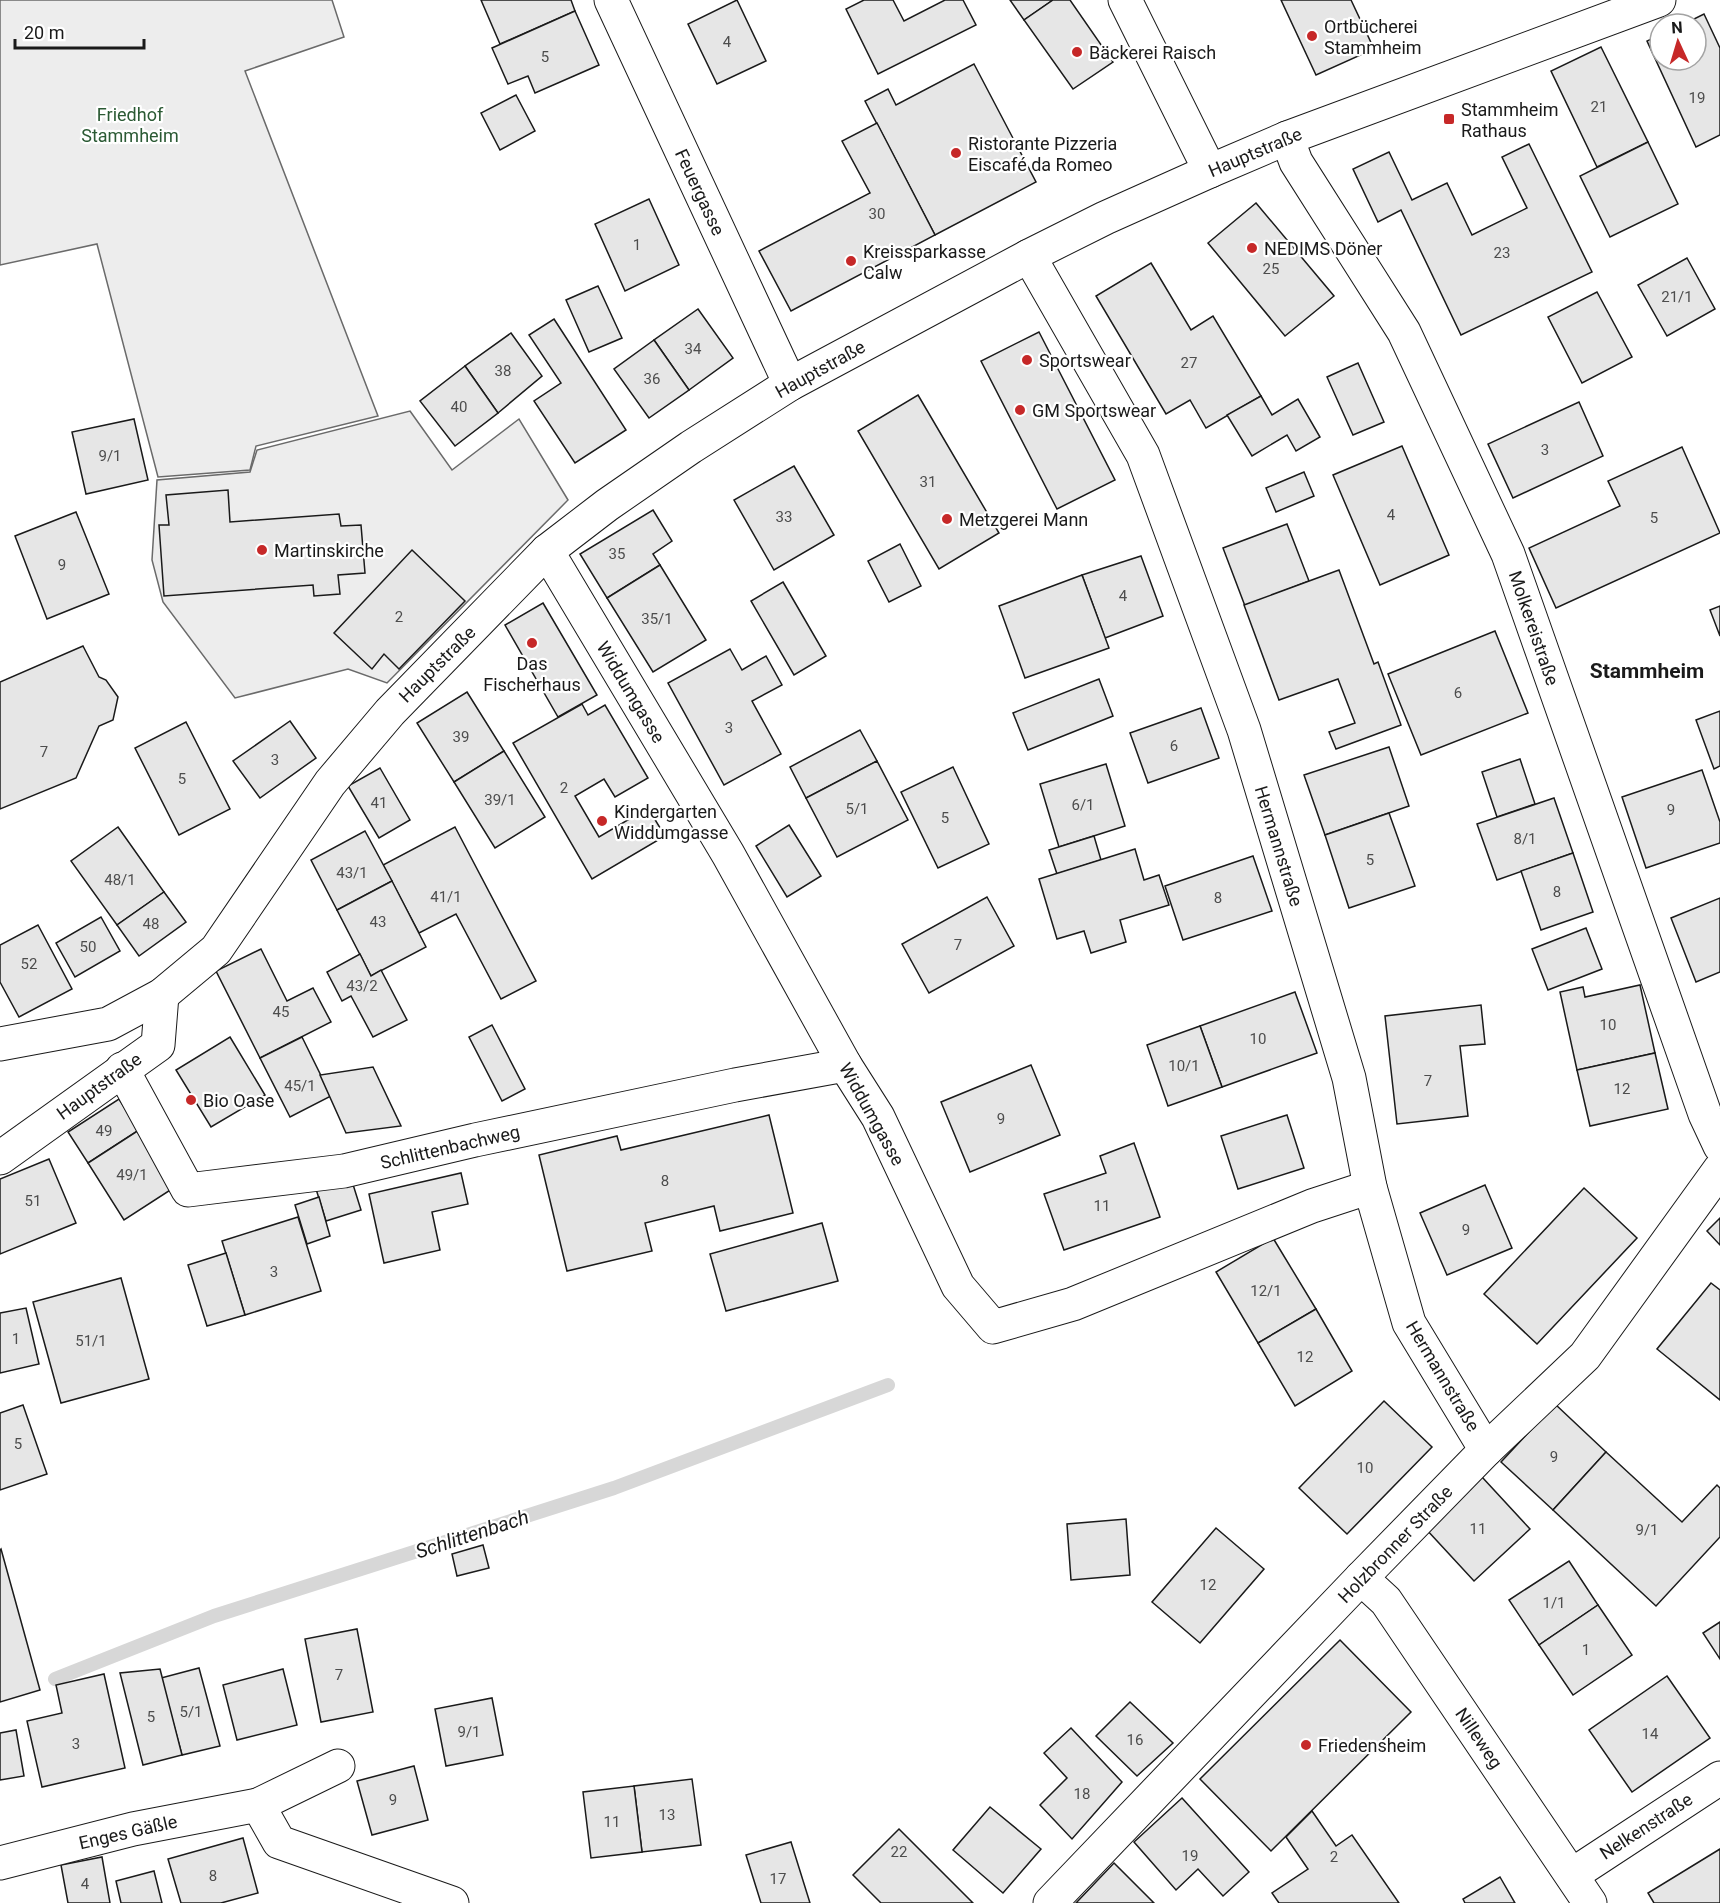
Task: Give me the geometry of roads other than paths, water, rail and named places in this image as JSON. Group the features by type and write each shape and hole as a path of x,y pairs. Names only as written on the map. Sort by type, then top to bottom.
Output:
{"street":[{"name":"Feuergasse","path":"611,0 790,384"},
{"path":"1125,0 1210,171"},
{"name":"Hauptstraße","path":"0,1044 108,1023 162,994 216,950 330,783 390,712 547,551 606,505 790,384 1029,256 1105,218 1210,171 1287,138 1659,0"},
{"name":"Molkereistraße","path":"1287,138 1296,162 1404,332 1508,554 1701,1103 1720,1146"},
{"name":"Hermannstraße","path":"1029,256 1143,455 1248,741 1349,1078 1370,1187 1409,1323 1486,1450"},
{"name":"Widdumgasse","path":"547,551 728,854 845,1065 878,1117 958,1287 993,1327 1073,1304 1312,1206 1370,1187"},
{"name":"Hauptstraße","path":"0,1158 158,1044 162,994"},
{"name":"Schlittenbachweg","path":"122,1069 188,1190 344,1171 475,1140 845,1065"},
{"name":"Holzbronner Straße","path":"1050,1903 1360,1578 1486,1450 1585,1356 1720,1169"},
{"name":"Nilleweg","path":"1360,1578 1386,1601 1590,1903"},
{"name":"Enges Gäßle","path":"0,1863 133,1829 258,1805 338,1766"},
{"name":"Nelkenstraße","path":"1572,1875 1720,1778"},
{"path":"258,1805 279,1842 452,1903"}],"waterway":[{"name":"Schlittenbach","path":"55,1679 214,1616 614,1488 888,1385"}],"place":[{"name":"Ortbücherei Stammheim","path":"1312,36"},
{"name":"Bäckerei Raisch","path":"1077,52"},
{"name":"Stammheim Rathaus","path":"1449,119"},
{"name":"Ristorante Pizzeria Eiscafé da Romeo","path":"956,153"},
{"name":"NEDIMS Döner","path":"1252,248"},
{"name":"Kreissparkasse Calw","path":"851,261"},
{"name":"Sportswear","path":"1027,360"},
{"name":"GM Sportswear","path":"1020,410"},
{"name":"Metzgerei Mann","path":"947,519"},
{"name":"Martinskirche","path":"262,550"},
{"name":"Das Fischerhaus","path":"532,643"},
{"name":"Kindergarten Widdumgasse","path":"602,821"},
{"name":"Bio Oase","path":"191,1100"},
{"name":"Friedensheim","path":"1306,1745"}],"district":[{"name":"Stammheim","path":"1647,671"}],"park label":[{"name":"Friedhof Stammheim","path":"130,124"}]}
